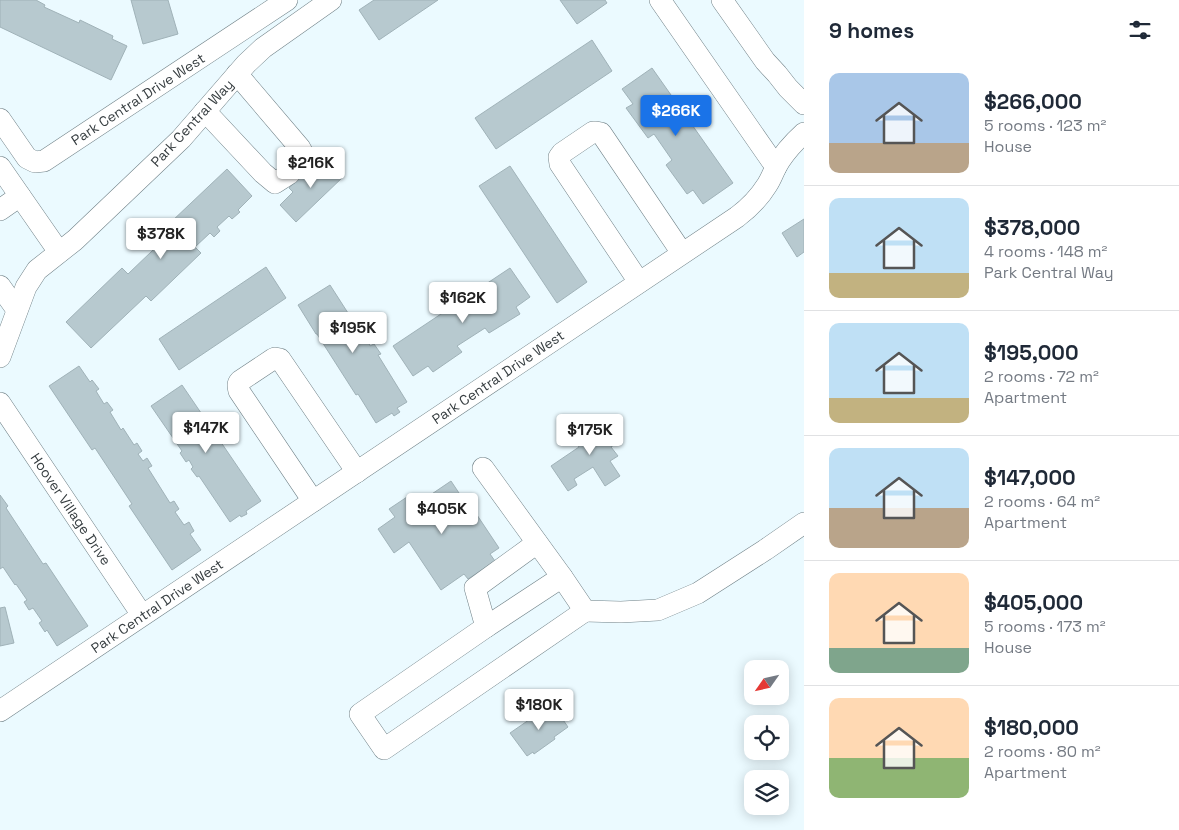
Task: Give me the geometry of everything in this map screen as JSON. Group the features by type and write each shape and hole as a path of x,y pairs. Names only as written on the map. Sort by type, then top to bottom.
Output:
{"street":[{"name":"Park Central Drive West","path":"0,119 27,158 35,162 44,161 287,0"},
{"name":"Park Central Way","path":"59,252 75,240 182,139 237,74 263,48 331,0"},
{"path":"660,0 776,167"},
{"path":"722,0 765,61 804,104"},
{"path":"205,111 263,173 275,183 289,174 305,157 300,148 237,74"},
{"path":"639,282 560,164 559,156 562,153 596,132 601,133 682,253"},
{"name":"Park Central Drive West","path":"0,711 748,209 768,184 788,149 804,133"},
{"path":"0,167 59,252 37,270 26,287 0,357"},
{"path":"0,210 20,196"},
{"path":"0,286 17,310"},
{"path":"313,501 239,391 238,383 275,358 280,359 356,472"},
{"name":"Hoover Village Drive","path":"0,403 142,615"},
{"path":"483,468 585,611"},
{"path":"562,577 360,714 384,749 585,611 658,610 698,593 804,523"},
{"path":"486,627 475,588 537,543"}],"building":[{"path":"0,0 36,0 45,5 44,7 79,23 80,20 113,36 112,39 127,46 111,80 0,27"},
{"path":"131,0 168,0 178,34 143,44"},
{"path":"374,0 438,0 379,40 359,10"},
{"path":"560,0 605,0 607,3 577,24"},
{"path":"592,40 612,71 496,149 475,118"},
{"path":"652,68 733,183 703,204 693,190 687,194 666,165 672,160 654,134 648,138 626,108 633,104 622,89"},
{"path":"328,159 344,176 296,222 280,205 293,192 289,188 311,167 315,172"},
{"path":"510,166 587,282 557,303 479,186"},
{"path":"227,169 252,196 238,210 240,212 232,219 229,216 217,227 220,231 214,237 210,233 195,247 201,253 151,301 146,296 91,348 66,322 122,268 128,274 176,228 171,222"},
{"path":"804,219 804,252 797,257 782,233"},
{"path":"266,267 286,298 179,370 159,339"},
{"path":"510,268 530,297 516,307 520,314 489,333 485,328 457,346 462,352 433,372 428,366 413,376 393,346"},
{"path":"330,285 360,330 366,327 373,338 368,341 370,346 374,344 381,354 378,355 407,402 397,408 400,412 394,416 392,413 376,423 298,305"},
{"path":"79,366 90,382 92,380 99,389 96,391 104,404 107,402 113,410 110,412 121,430 123,428 134,445 137,443 142,451 138,454 143,461 147,458 152,466 148,468 170,503 174,501 179,509 175,512 184,525 189,522 194,531 190,534 201,550 172,570 129,506 132,504 95,448 92,450 49,386"},
{"path":"182,385 261,501 246,511 247,514 241,517 240,515 230,522 199,476 197,477 191,469 193,467 189,460 186,462 180,453 182,451 151,406"},
{"path":"594,421 608,424 619,441 611,447 618,456 610,461 620,476 605,486 593,467 574,479 577,485 568,491 551,466 579,447 572,436"},
{"path":"451,481 461,496 463,494 499,548 490,554 495,561 468,579 464,574 441,590 409,542 394,553 378,529 395,517 389,509 410,495 417,504"},
{"path":"0,495 8,506 6,508 43,564 46,563 88,626 57,646 47,630 45,632 39,623 42,621 33,608 29,610 24,602 27,600 16,584 3,567 0,569"},
{"path":"5,607 14,643 0,646 0,608"},
{"path":"552,704 568,727 534,754 533,752 527,756 510,733"}]}
